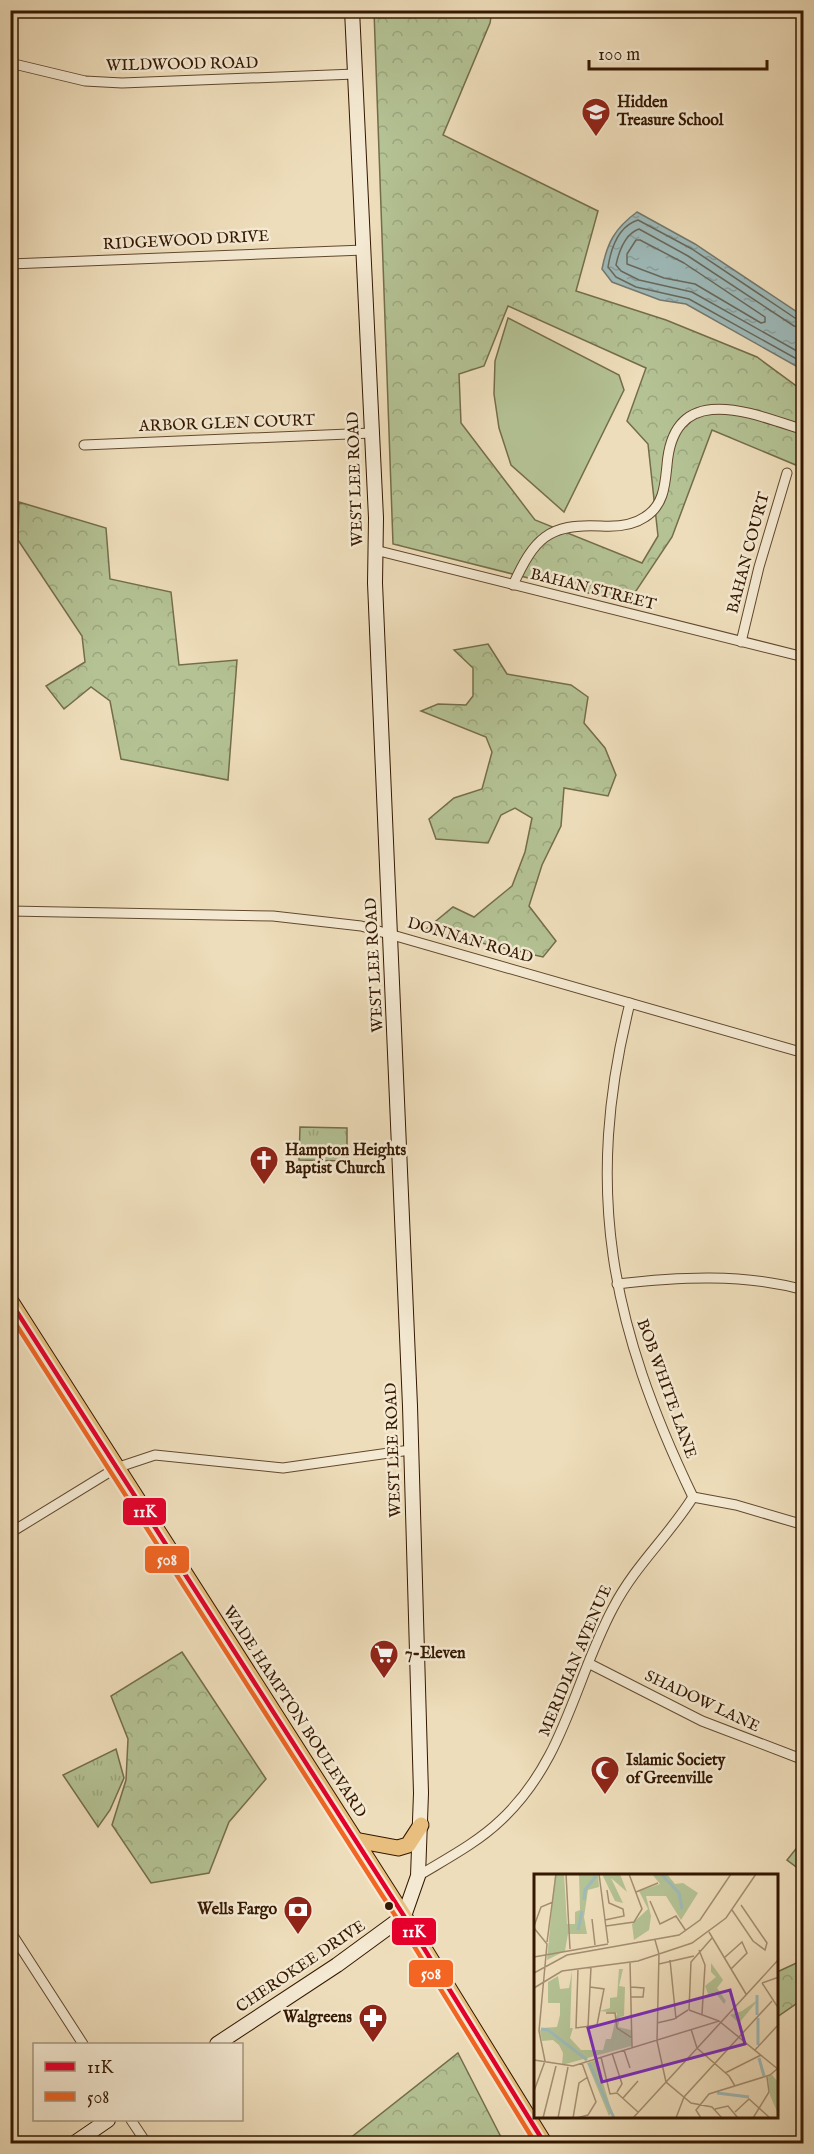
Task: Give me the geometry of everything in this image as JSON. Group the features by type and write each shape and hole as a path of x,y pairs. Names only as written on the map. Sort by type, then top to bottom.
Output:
{"main road":[{"name":"WADE HAMPTON BOULEVARD","path":"10,1300 123,1465 545,2144"},
{"path":"355,1840 398,1848 408,1845 421,1825"}],"street":[{"name":"WEST LEE ROAD","path":"352,10 372,433 410,1450 421,1825 418,1876 404,1916"},
{"name":"WILDWOOD ROAD","path":"10,63 85,81 122,83 355,74"},
{"name":"RIDGEWOOD DRIVE","path":"10,264 364,250"},
{"path":"513,585 530,550 553,531 568,526 622,526 652,512 665,487 672,439 683,424 698,413 718,408 736,409 804,430"},
{"name":"ARBOR GLEN COURT","path":"84,445 372,433"},
{"name":"BAHAN COURT","path":"741,642 759,567 787,473"},
{"name":"BAHAN STREET","path":"375,550 804,657"},
{"name":"DONNAN ROAD","path":"10,911 273,916 361,926 804,1053"},
{"name":"BOB WHITE LANE","path":"630,1003 615,1074 607,1140 607,1211 617,1284 631,1344 693,1497"},
{"path":"617,1284 731,1278 804,1290"},
{"path":"10,1533 123,1465 166,1454 283,1468 410,1450"},
{"path":"693,1497 736,1505 804,1525"},
{"name":"MERIDIAN AVENUE","path":"418,1876 480,1838 528,1792 557,1743 611,1611 626,1584 643,1559 680,1518 693,1497"},
{"name":"SHADOW LANE","path":"590,1664 711,1725 804,1760"},
{"name":"CHEROKEE DRIVE","path":"219,2043 337,1965 404,1916"},
{"path":"10,1931 82,2043"},
{"path":"73,2144 107,2121"},
{"path":"132,2121 147,2144"}],"green space":[{"path":"374,11 492,11 490,23 443,135 598,211 576,291 666,320 757,357 803,391 803,468 712,430 672,537 628,603 393,544","holes":["508,306 646,368 627,421 648,444 658,536 642,563 535,520 461,423 459,374 484,366"]},
{"path":"508,318 619,375 624,390 564,512 511,465 499,428 494,394 495,361"},
{"path":"19,502 106,528 110,579 171,592 179,665 237,660 228,780 121,759 110,701 91,687 64,709 46,686 85,662 82,636 18,540"},
{"path":"488,644 507,674 571,685 588,697 584,723 605,748 616,775 608,796 564,788 561,826 542,865 529,906 556,941 543,957 425,930 453,907 474,917 512,886 525,852 532,818 515,808 501,815 488,843 436,839 429,819 454,798 482,789 492,752 486,737 421,711 438,704 466,705 473,696 473,668 454,650"},
{"path":"300,1127 347,1128 347,1161 299,1160"},
{"path":"182,1652 266,1779 229,1822 209,1873 151,1883 112,1825 126,1780 128,1739 111,1696"},
{"path":"116,1749 124,1778 110,1810 98,1827 63,1775"},
{"path":"803,1840 803,1872 787,1860"},
{"path":"803,1960 803,1999 778,2016 778,1972"},
{"path":"458,2053 504,2143 344,2143"}],"water":[{"path":"637,212 695,244 803,316 803,370 686,304 660,300 612,282 602,269 606,251 618,230"}],"transit line":[{"name":"11K","path":"10,1301 404,1916 545,2144"},
{"name":"508","path":"10,1315 398,1920 536,2144"}],"place":[{"name":"Hidden Treasure School","path":"596,138"},
{"name":"Hampton Heights Baptist Church","path":"264,1186"},
{"name":"7-Eleven","path":"384,1680"},
{"name":"Islamic Society of Greenville","path":"605,1796"},
{"name":"Wells Fargo","path":"298,1936"},
{"name":"Walgreens","path":"373,2044"}]}
